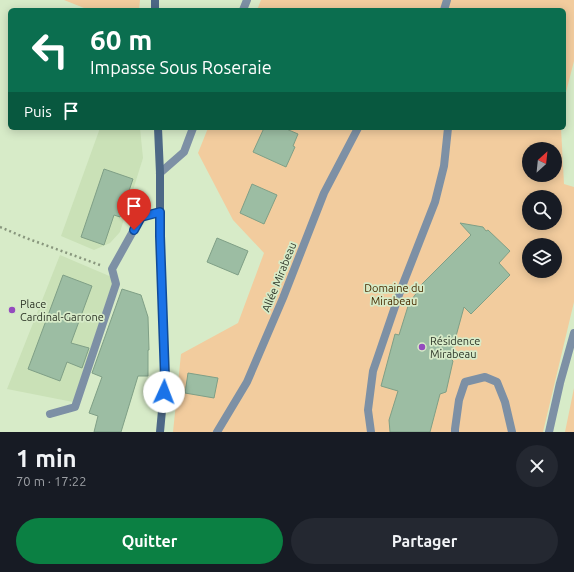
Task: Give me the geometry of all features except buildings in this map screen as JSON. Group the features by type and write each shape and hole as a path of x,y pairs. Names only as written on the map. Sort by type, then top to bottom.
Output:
{"main road":[{"path":"158,130 165,378 160,432"}],"street":[{"path":"160,173 184,152 192,130"},
{"name":"Allée Mirabeau","path":"217,432 247,382 283,298 324,193 357,130"},
{"path":"371,432 368,410 373,371 401,289 435,202 444,166 448,130"},
{"path":"50,414 75,406 116,284 112,269 141,217 160,212"},
{"path":"549,432 560,383 574,333"},
{"path":"455,432 459,400 465,382 485,377 497,382 505,402 512,432"}],"path":[{"path":"0,226 26,238 95,263"}],"shaded area":[{"path":"99,130 140,130 143,158 120,232 110,243 94,250 61,236"},
{"path":"60,255 114,278 73,402 7,389"}],"green space":[{"path":"64,0 140,0 139,8 84,8"},
{"path":"261,0 574,0 574,61 566,92 566,8 258,8"},
{"name":"Domaine du Mirabeau","path":"207,130 561,130 562,142 522,142 522,182 562,182 562,147 564,184 574,187 574,302 543,432 173,432 181,354 238,323 264,253 233,220 198,153"},
{"path":"574,388 574,432 565,432"}],"place":[{"name":"Place Cardinal-Garrone","path":"12,310"},
{"name":"Résidence Mirabeau","path":"422,347"}],"route":[{"path":"134,230 141,217 160,212 165,378 164,392"}]}
